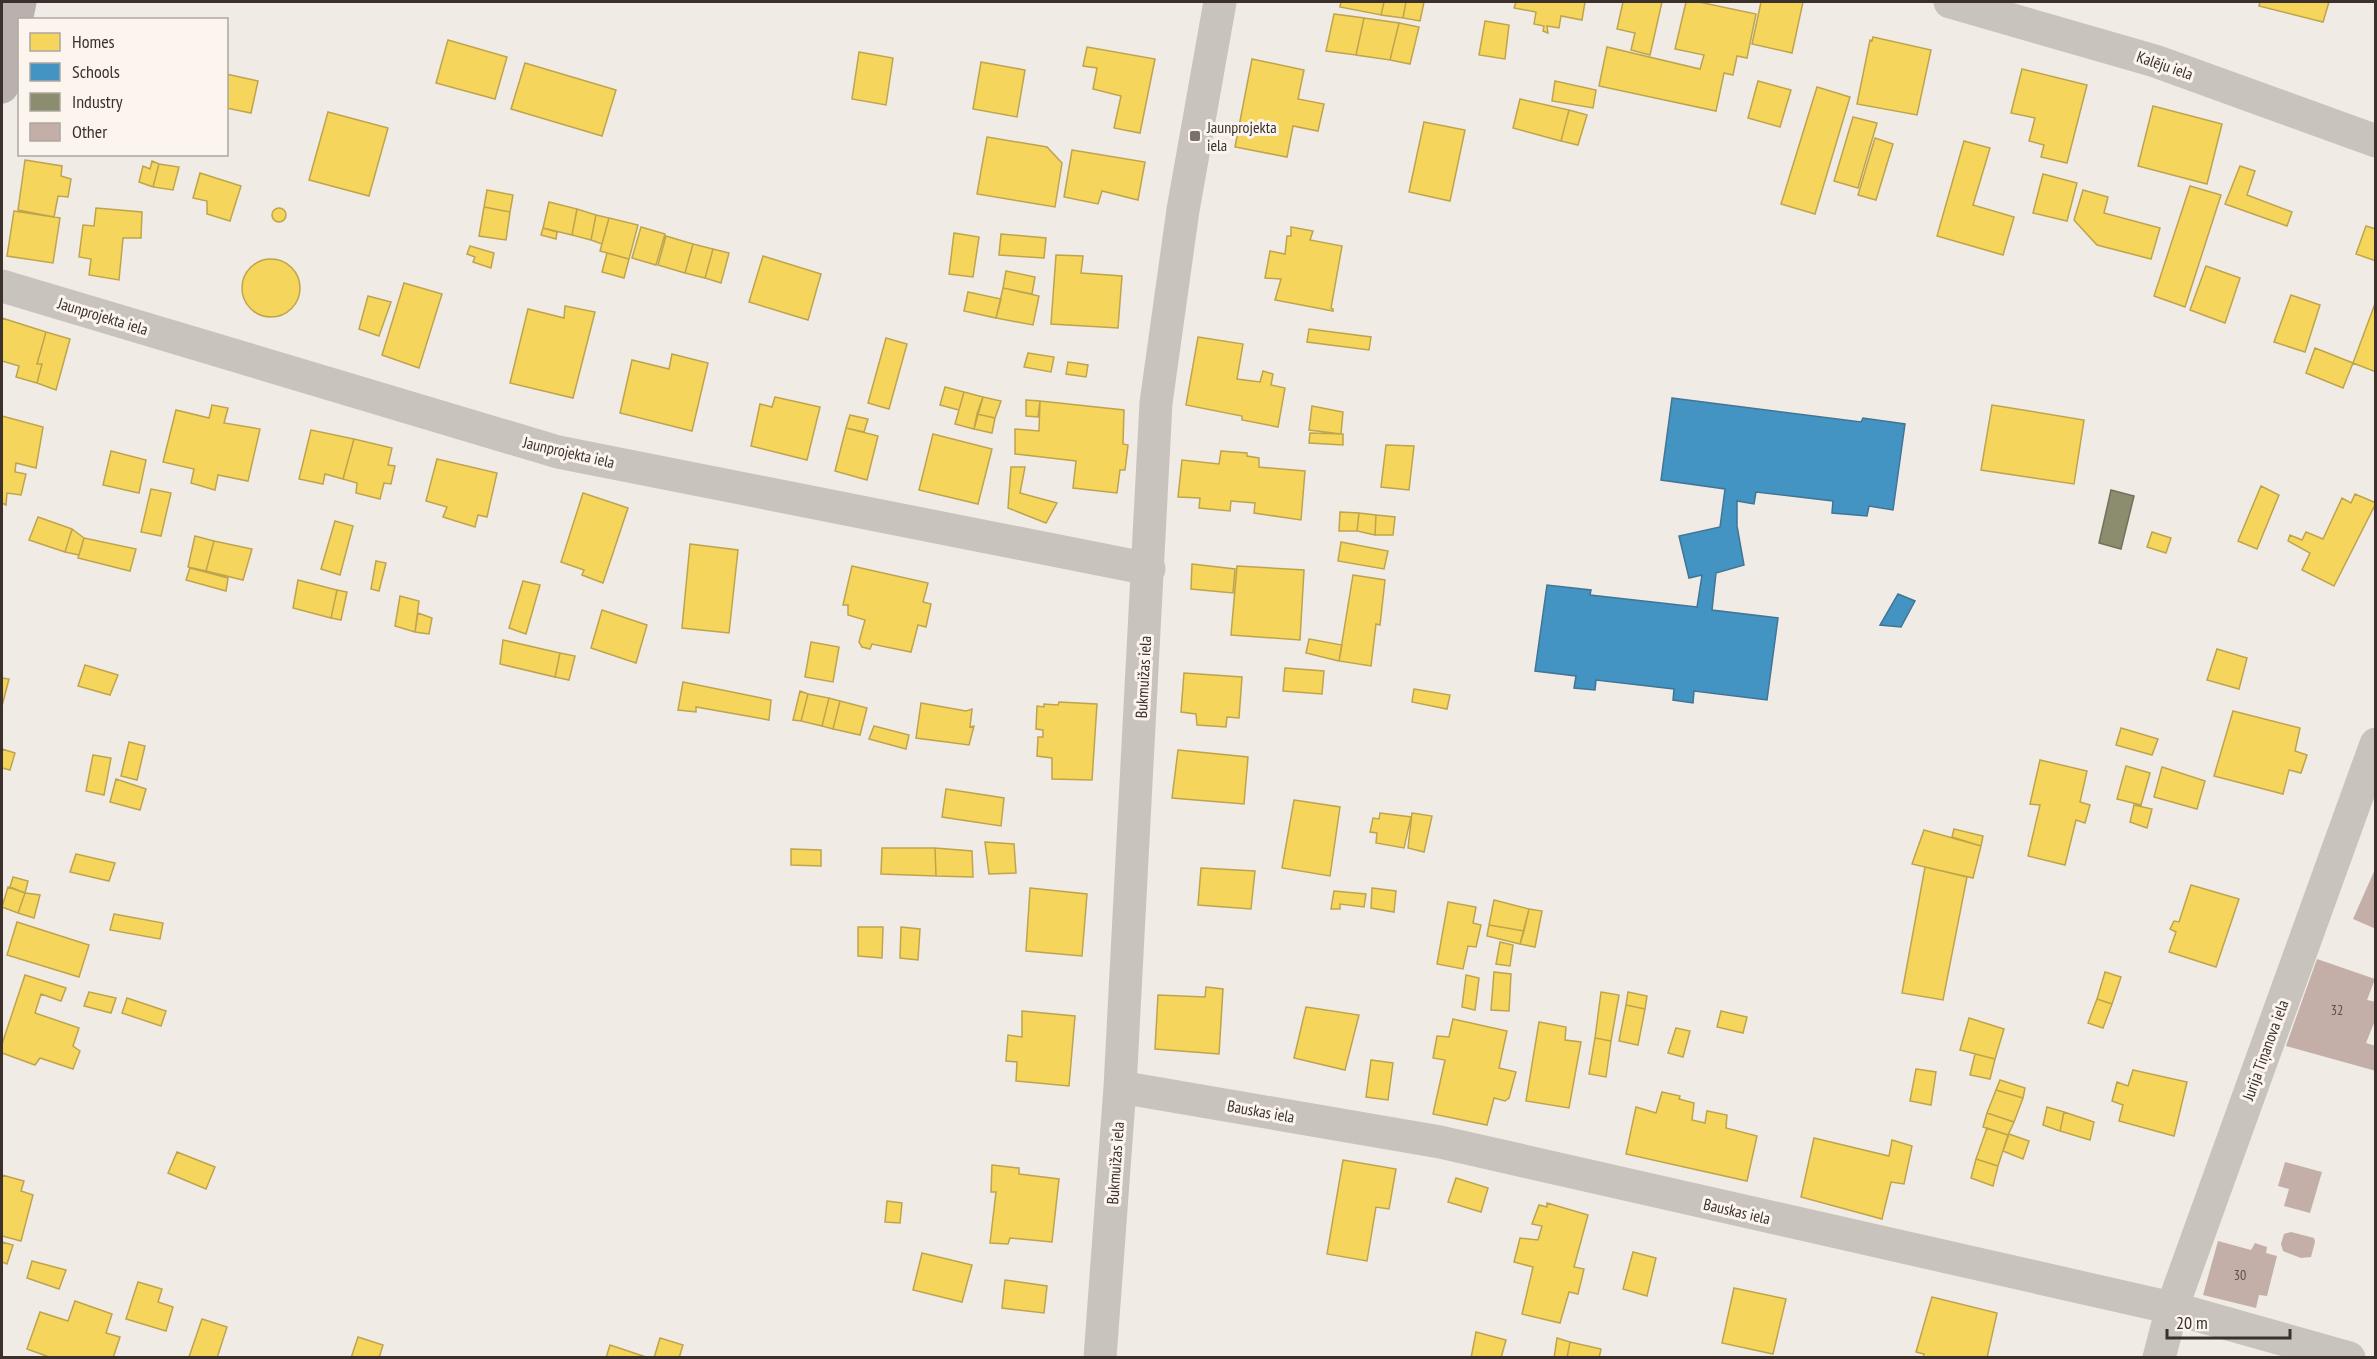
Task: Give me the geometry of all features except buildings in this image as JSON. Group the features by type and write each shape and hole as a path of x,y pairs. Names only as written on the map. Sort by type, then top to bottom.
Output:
{"main road":[{"path":"2,87 20,2"}],"street":[{"name":"Bukmuižas iela","path":"1100,1358 1120,1087 1156,403 1183,210 1220,2"},
{"name":"Kalēju iela","path":"1950,2 2155,61 2376,141"},
{"name":"Jaunprojekta iela","path":"2,286 558,452 1149,569"},
{"name":"Jurija Tiņanova iela","path":"2159,1358 2172,1308 2376,744"},
{"name":"Bauskas iela","path":"1120,1087 1440,1142 2172,1308 2349,1358"}],"place":[{"name":"Jaunprojekta iela","path":"1195,136"}]}
